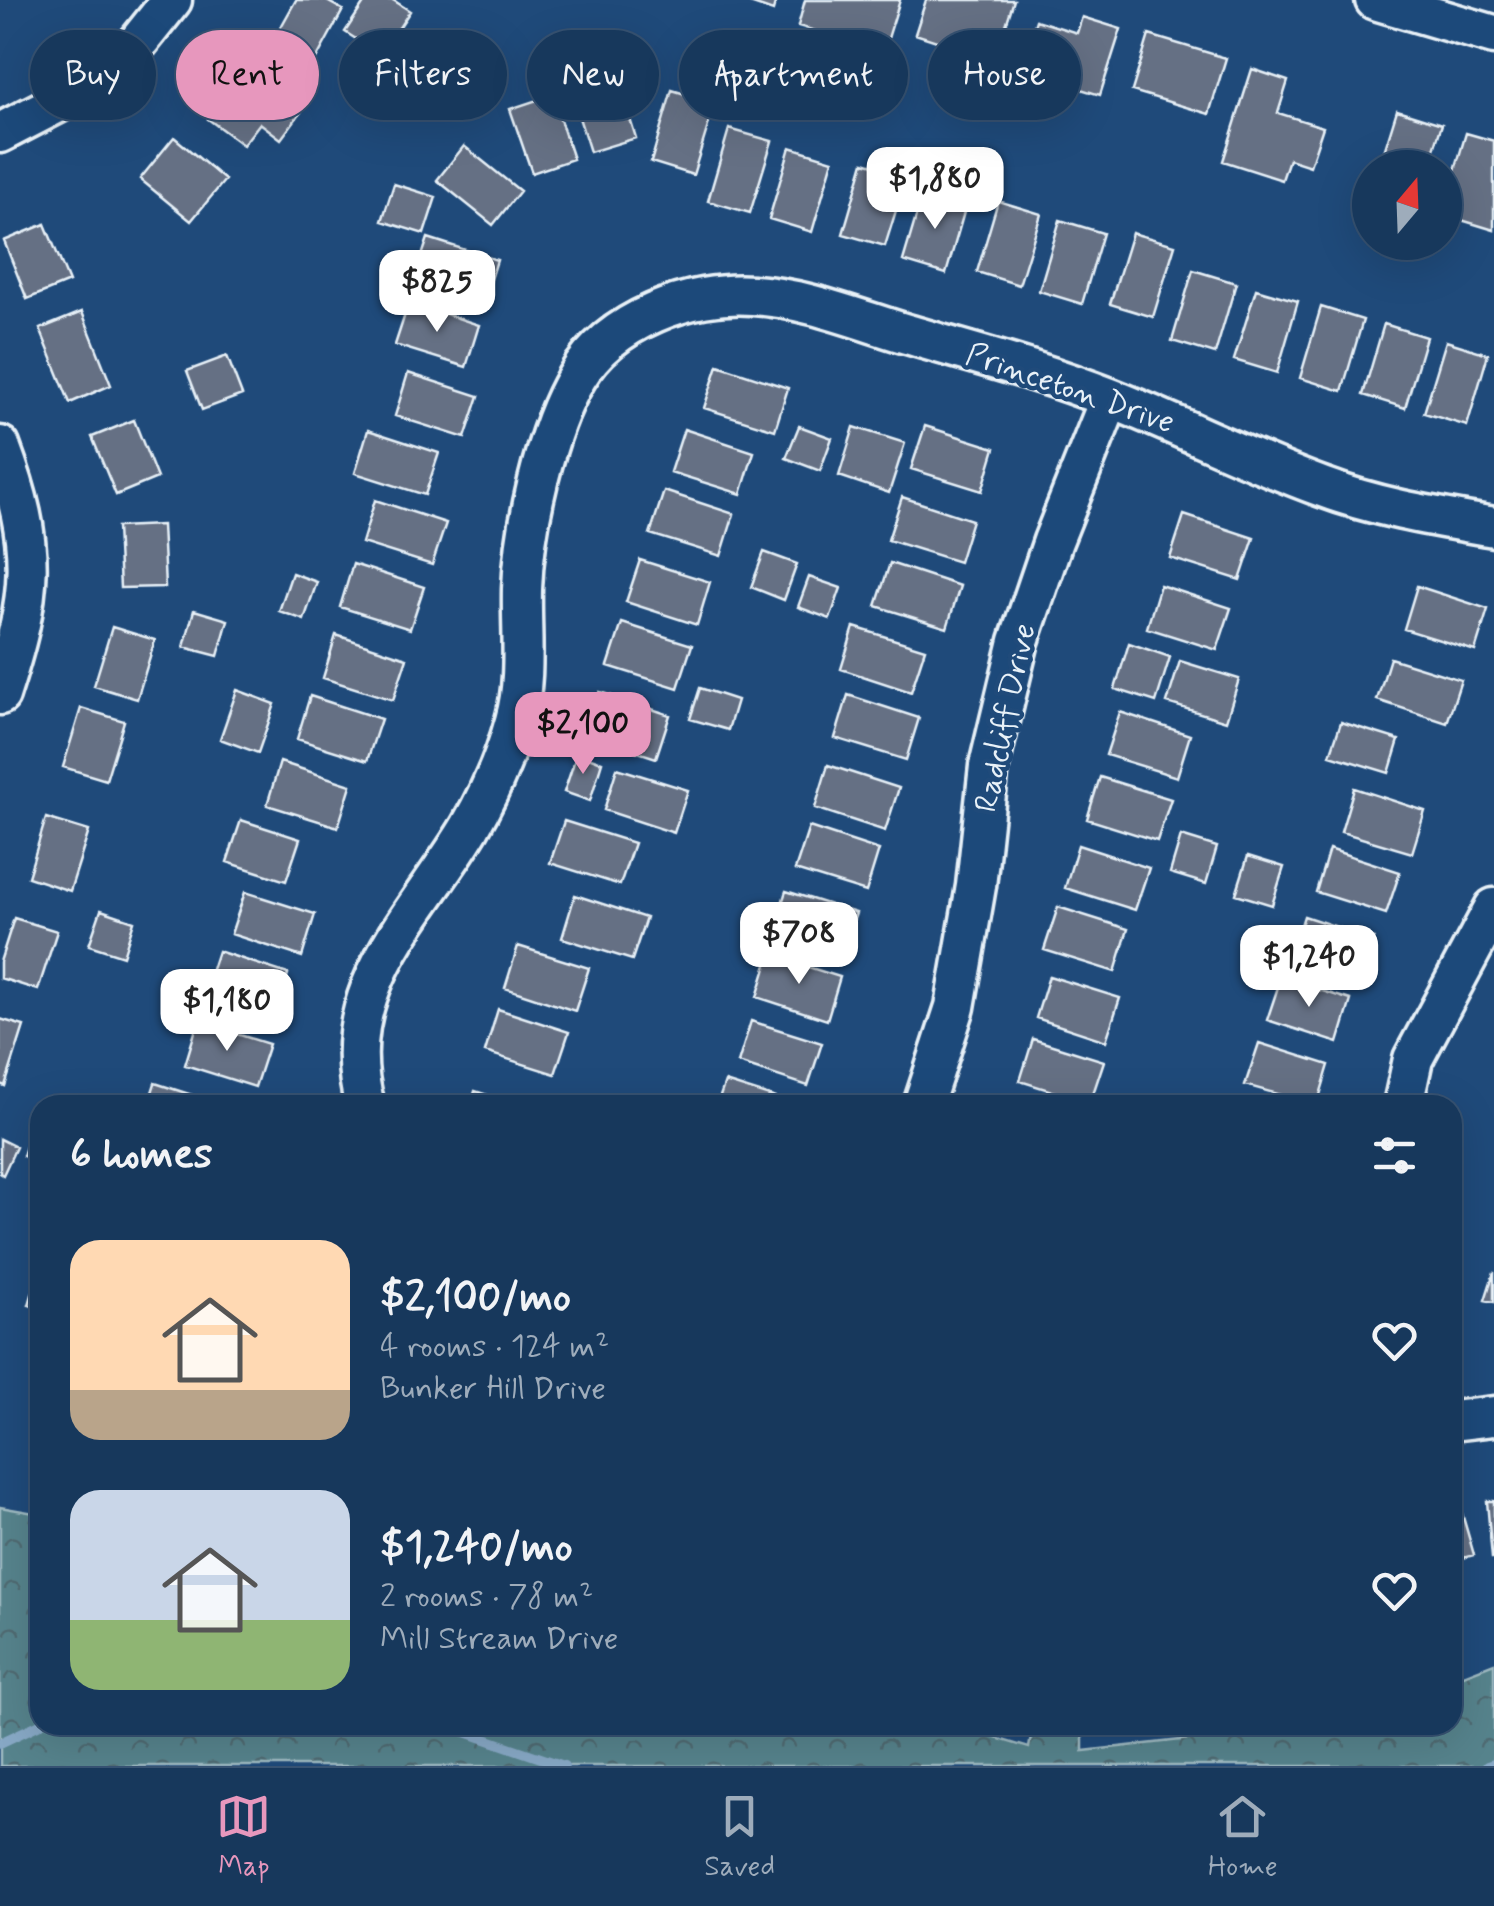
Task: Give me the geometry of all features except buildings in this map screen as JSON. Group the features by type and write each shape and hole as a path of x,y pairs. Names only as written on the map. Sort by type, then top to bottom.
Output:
{"street":[{"path":"0,132 112,76 172,0"},
{"path":"1376,0 1494,34"},
{"name":"Princeton Drive","path":"363,1095 359,1029 372,979 396,935 469,828 499,770 516,719 524,668 522,587 530,510 556,426 577,375 608,341 641,320 676,304 718,295 753,294 803,302 1061,380 1358,500 1494,527"},
{"name":"Radcliff Drive","path":"926,1095 955,1007 976,886 988,766 1018,641 1110,398"},
{"path":"0,446 19,502 28,576 24,613 0,695"},
{"path":"1404,1095 1413,1059 1494,908"},
{"path":"1462,1420 1494,1416"}],"green space":[{"path":"0,1507 30,1512 30,1735 986,1735 1029,1748 1031,1735 1083,1735 1083,1751 1225,1735 1462,1735 1462,1675 1494,1663 1494,1766 0,1766"}],"waterway":[{"path":"0,1743 30,1729"},
{"path":"474,1735 564,1766"},
{"path":"1487,1766 1494,1764"}]}
